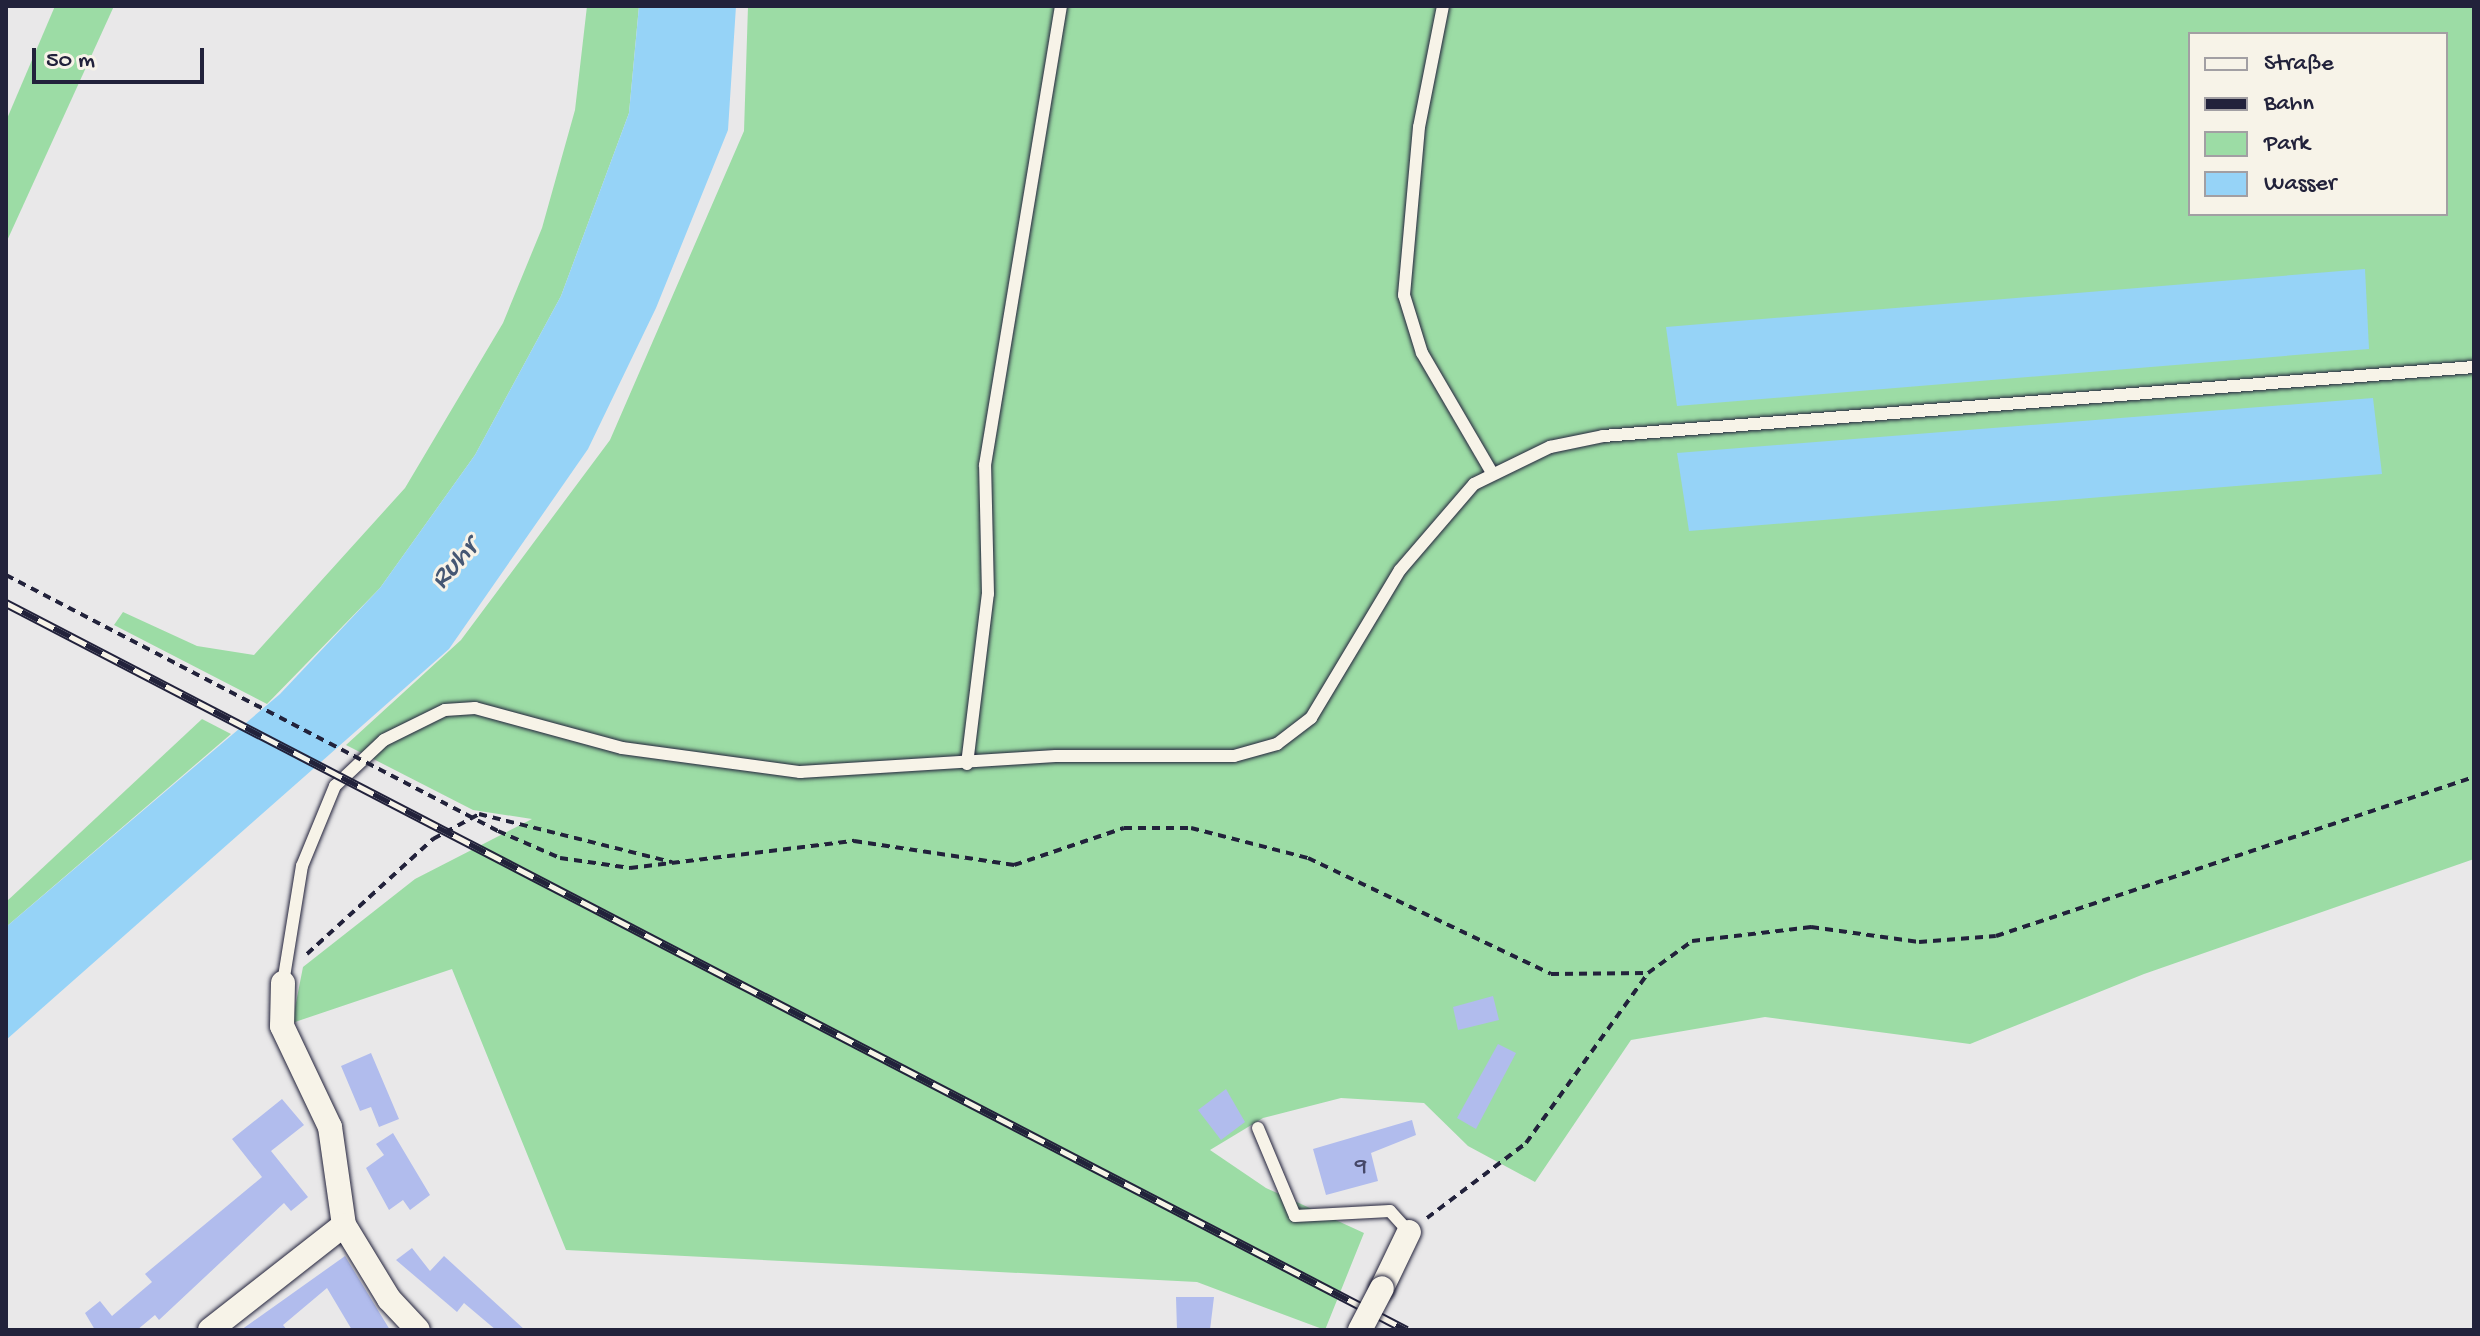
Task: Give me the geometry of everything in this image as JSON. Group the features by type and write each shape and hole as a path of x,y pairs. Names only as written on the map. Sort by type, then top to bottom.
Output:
{"street":[{"path":"283,983 282,1026 330,1127 344,1225 415,1329"},
{"path":"210,1330 344,1225"},
{"path":"1360,1330 1409,1232"}],"lane":[{"path":"967,764 988,594 985,465 1006,372 1061,6"},
{"path":"1443,6 1419,127 1404,295 1422,353 1491,471"},
{"path":"283,983 302,866 325,803 364,755 422,717 475,708 622,748 800,772 1234,756 1277,744 1311,718 1425,535 1491,471 1603,436 2474,367"},
{"path":"1258,1128 1295,1216 1390,1211 1409,1232"}],"path":[{"path":"6,575 498,831 560,858 610,868 854,841 1014,865 1124,828 1191,828 1308,858 1551,974 1648,973"},
{"path":"1409,1232 1526,1143 1648,973 1677,948 1720,936 1811,927 1919,942 1996,936 2474,777"},
{"path":"283,983 384,880 470,817 503,815 674,863"}],"green space":[{"path":"55,6 114,6 6,243 6,121"},
{"path":"587,6 639,6 629,113 561,296 475,455 380,588 267,704 114,625 123,612 197,646 254,655 405,488 503,323 542,228 575,110"},
{"path":"748,6 2474,6 2474,859 2144,974 1970,1044 1765,1017 1631,1040 1535,1182 1468,1146 1424,1103 1341,1098 1263,1118 1210,1150 1266,1188 1364,1233 1325,1330 1197,1282 566,1250 452,969 292,1023 303,967 415,879 532,819 473,810 346,745 461,640 610,440 744,131"},
{"path":"202,719 231,734 6,927 6,902"}],"water":[{"name":"Ruhr","path":"639,6 736,6 728,130 656,308 588,449 449,649 6,1040 6,927 280,694 380,588 475,455 561,296 629,113"},
{"path":"2365,269 2369,349 1677,406 1666,327"},
{"path":"2373,398 2382,474 1689,531 1677,453"}],"building":[{"path":"1493,996 1499,1020 1458,1030 1453,1007"},
{"path":"1498,1044 1516,1053 1476,1129 1457,1118"},
{"path":"371,1053 399,1119 379,1127 371,1107 360,1111 341,1066"},
{"path":"1226,1089 1245,1122 1221,1140 1198,1110"},
{"path":"282,1099 304,1125 271,1151 308,1197 291,1211 284,1203 159,1320 155,1315 137,1330 95,1330 85,1313 100,1301 112,1316 152,1282 145,1274 262,1177 232,1139"},
{"path":"1412,1120 1416,1135 1371,1153 1378,1181 1326,1195 1313,1149"},
{"path":"393,1133 430,1195 410,1210 403,1200 389,1210 366,1168 384,1155 376,1144"},
{"path":"412,1248 430,1271 444,1256 525,1330 496,1330 464,1303 457,1312 396,1260"},
{"path":"345,1256 390,1330 352,1330 327,1288 283,1325 287,1330 241,1330"},
{"path":"1176,1297 1214,1297 1210,1330 1177,1330"}],"railway":[{"path":"6,603 1407,1330"}]}
